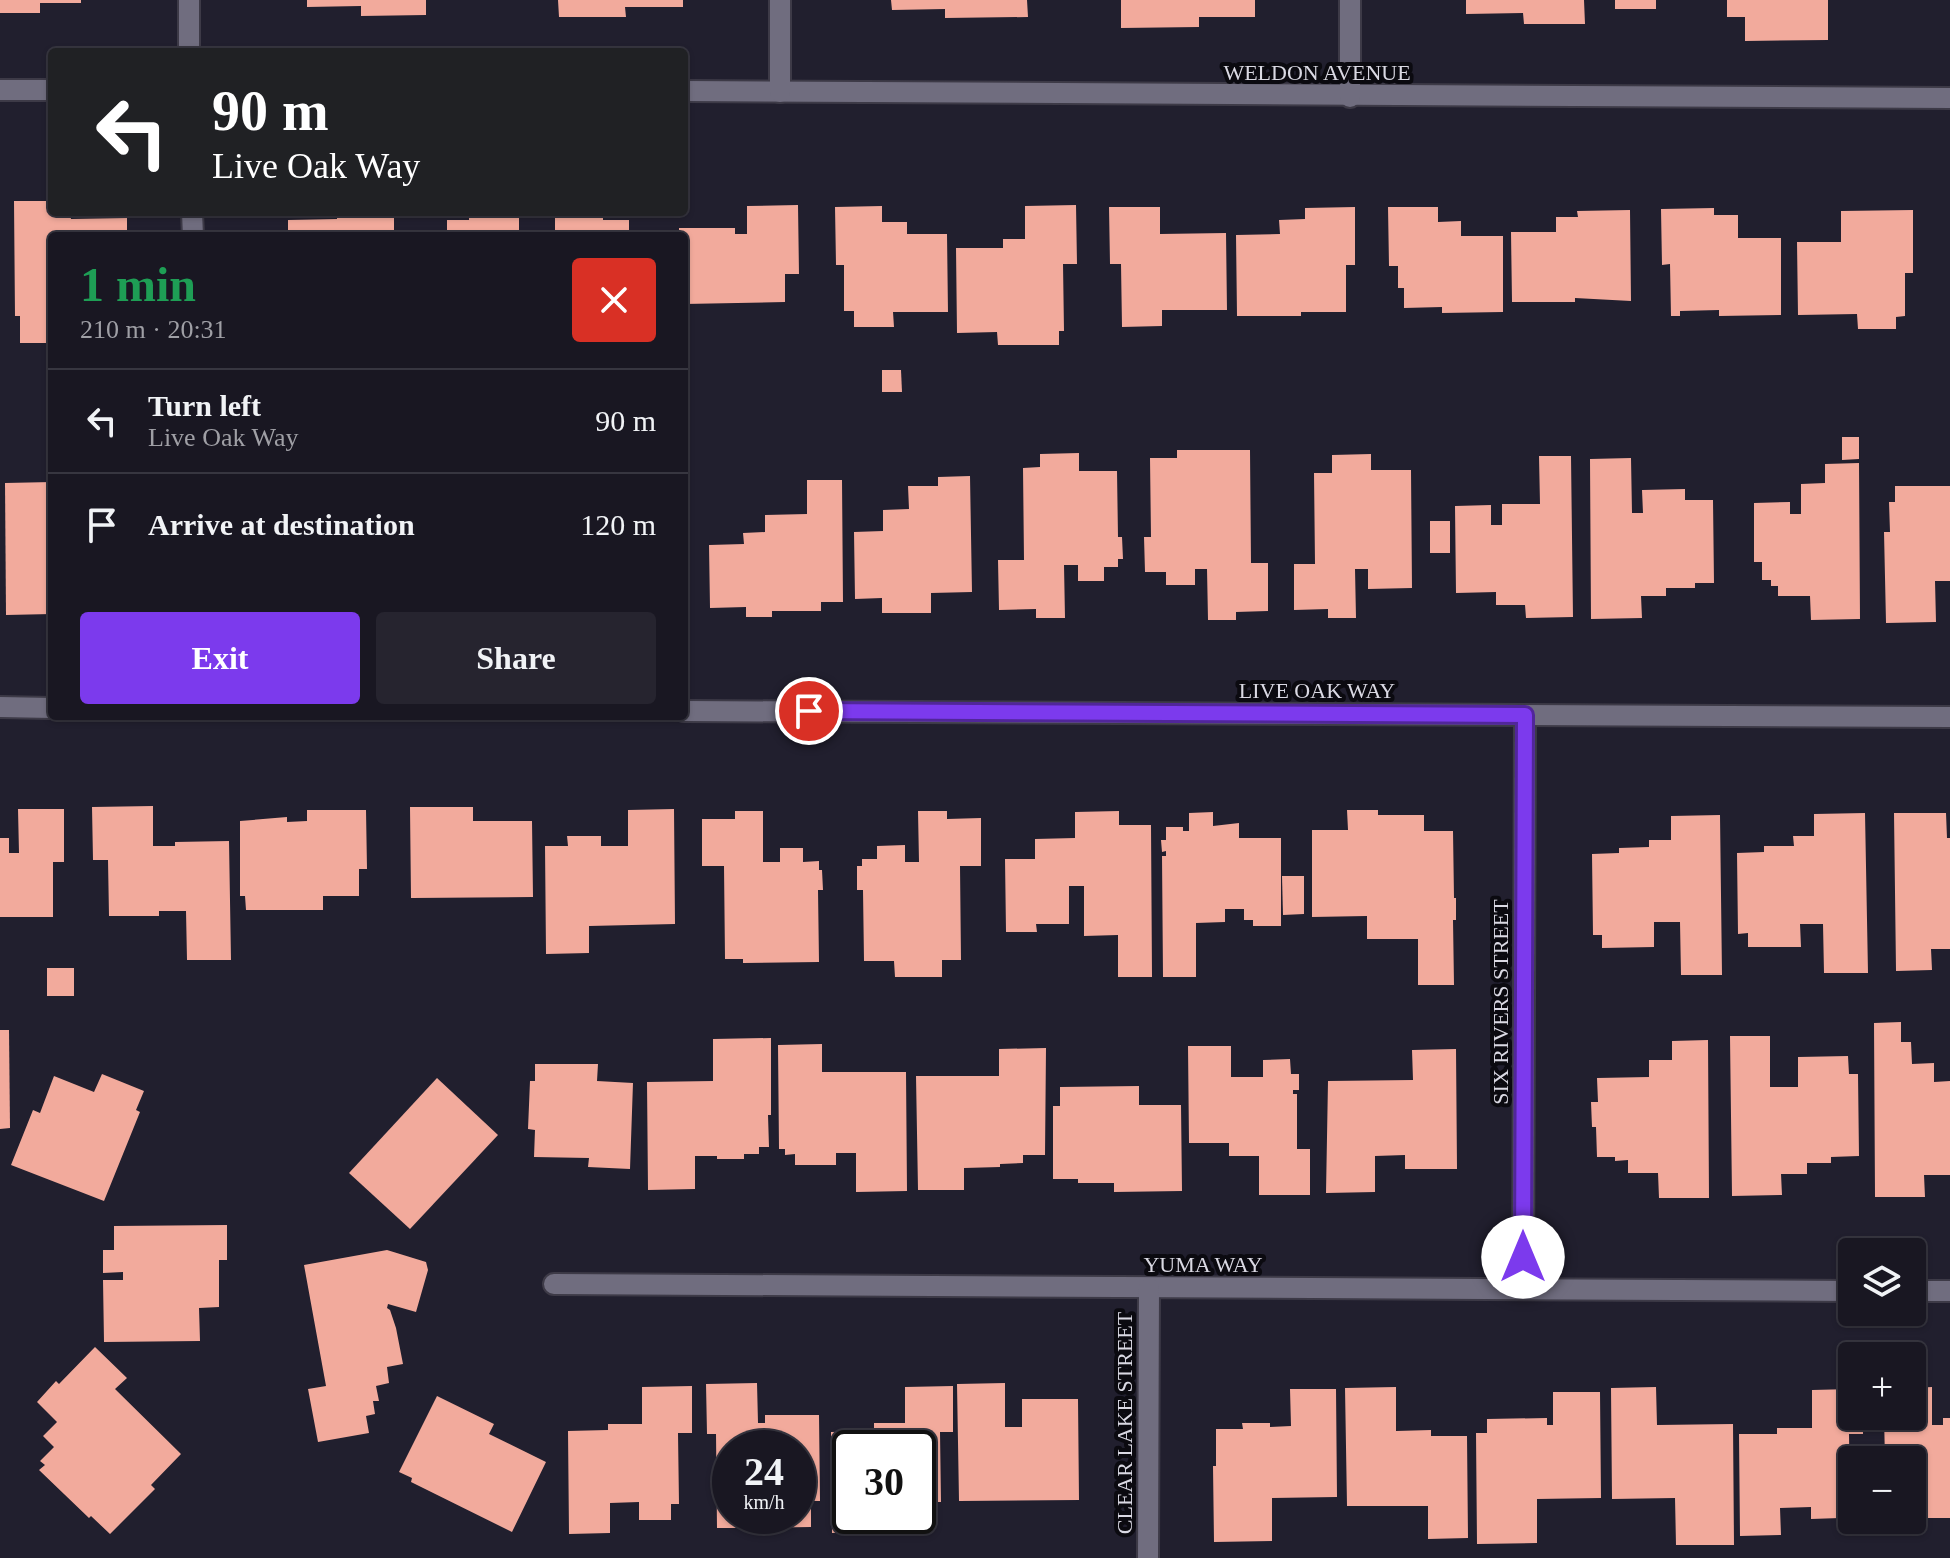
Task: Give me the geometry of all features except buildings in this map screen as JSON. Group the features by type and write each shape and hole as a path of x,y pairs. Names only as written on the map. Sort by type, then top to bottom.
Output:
{"street":[{"path":"189,0 189,48"},
{"path":"780,0 780,92"},
{"path":"1350,0 1350,97"},
{"path":"0,90 48,90"},
{"name":"WELDON AVENUE","path":"688,91 1950,98"},
{"path":"0,707 48,708"},
{"name":"LIVE OAK WAY","path":"688,711 1950,717"},
{"name":"SIX RIVERS STREET","path":"1523,1289 1525,715"},
{"name":"YUMA WAY","path":"554,1284 1838,1291"},
{"name":"CLEAR LAKE STREET","path":"1148,1558 1149,1288"},
{"path":"1926,1291 1950,1291"}],"route":[{"path":"809,711 1525,715 1523,1257"}]}
